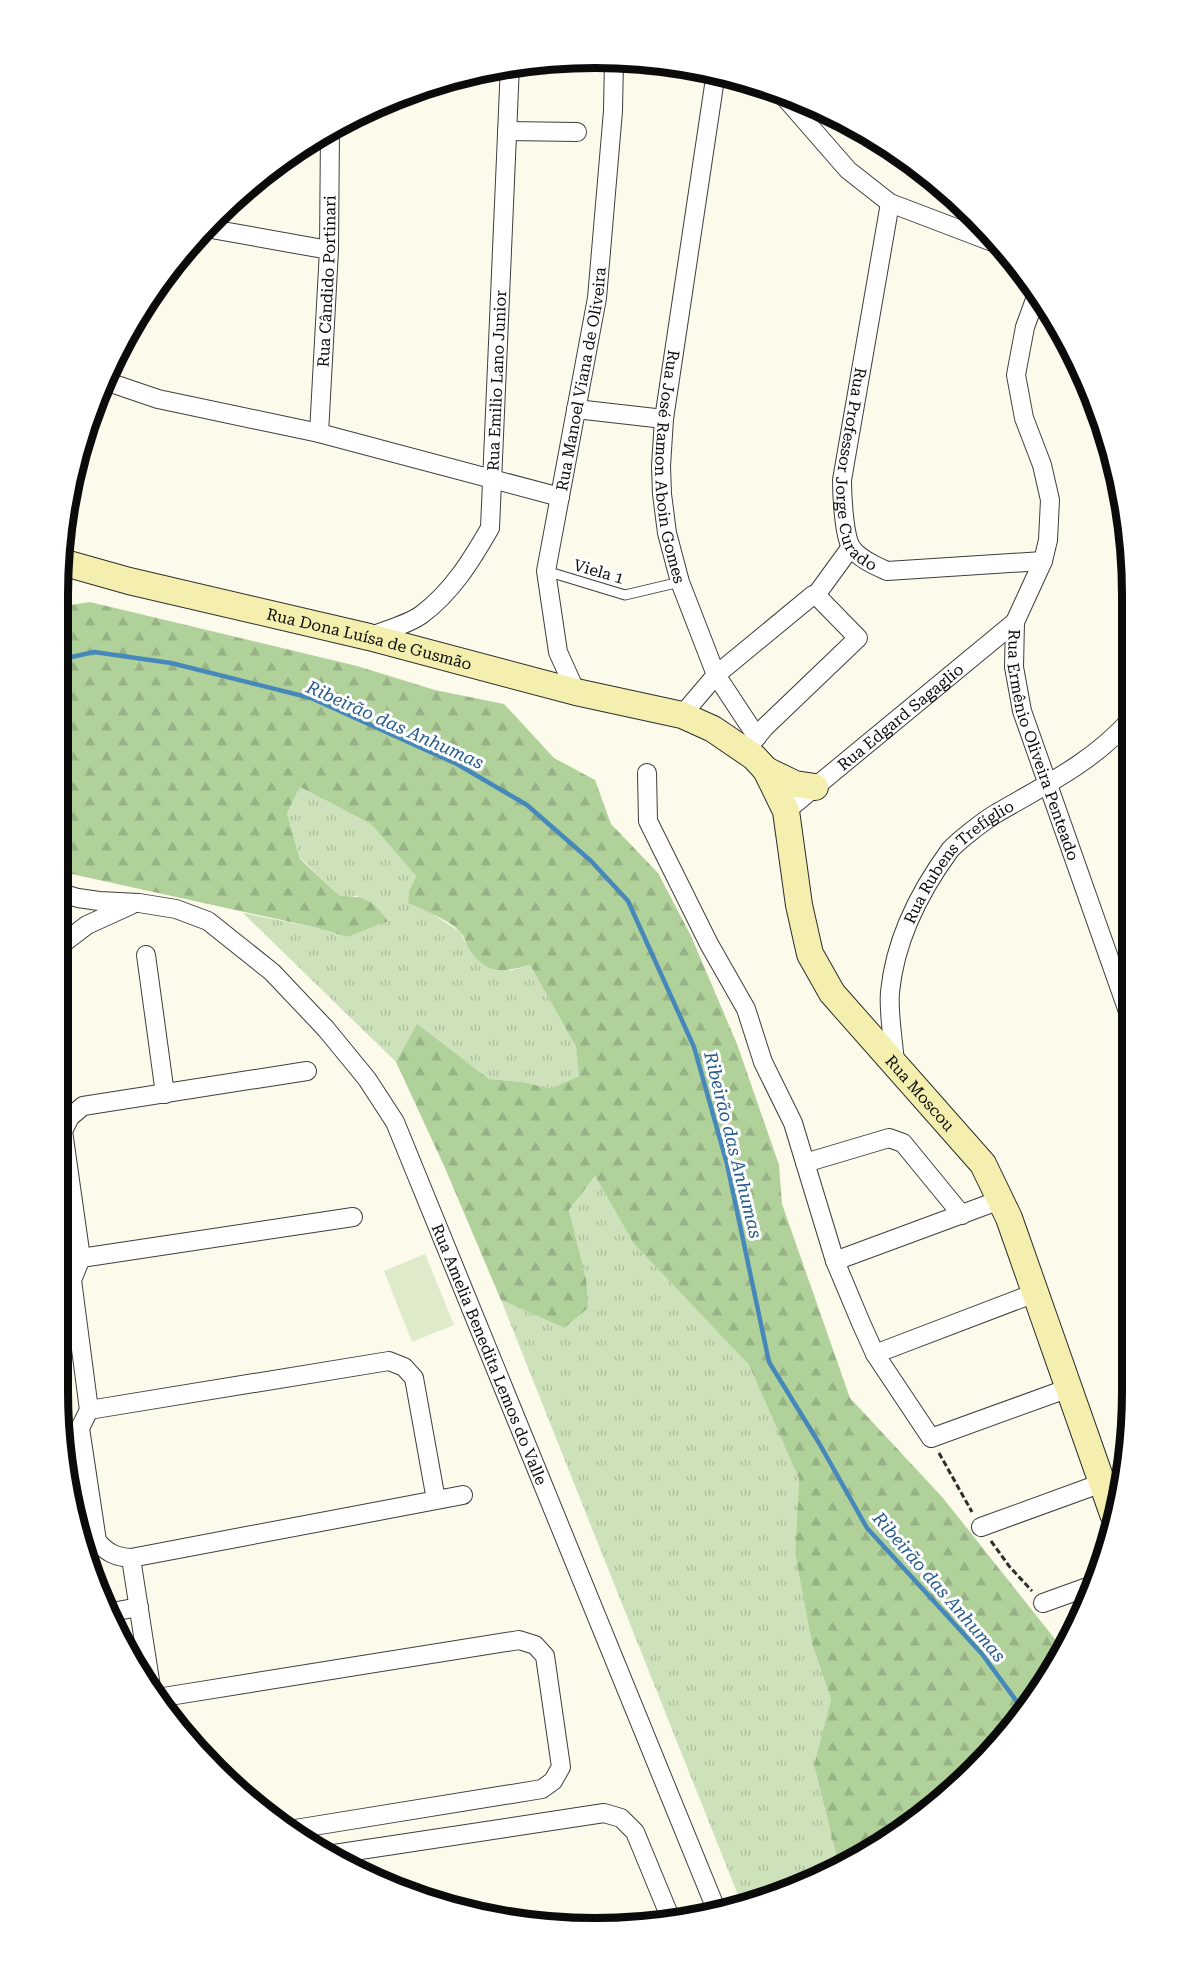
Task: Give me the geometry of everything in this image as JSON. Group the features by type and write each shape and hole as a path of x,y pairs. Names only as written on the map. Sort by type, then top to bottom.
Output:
{"street":[{"name":"Rua Manoel Viana de Oliveira","path":"576,692 558,652 546,571 597,298 613,111 614,69"},
{"name":"Rua Emilio Lano Junior","path":"369,637 419,616 445,594 466,568 490,528 510,75"},
{"name":"Rua José Ramon Aboin Gomes","path":"715,82 664,419 662,494 667,533 680,582 716,675 754,740 858,638 816,595"},
{"path":"793,107 848,170 890,203 983,238"},
{"path":"507,131 577,132"},
{"name":"Rua Cândido Portinari","path":"319,433 329,250 330,139"},
{"name":"Rua Professor Jorge Curado","path":"890,203 842,480 842,507 851,547 870,563 887,571 1043,561"},
{"path":"218,226 329,250"},
{"name":"Rua Ermênio Oliveira Penteado","path":"1034,303 1024,327 1016,375 1024,418 1042,465 1050,500 1048,540 1043,561 1015,622 1014,667 1022,711 1122,995"},
{"path":"112,383 158,399 319,433 560,497"},
{"path":"576,409 664,419"},
{"path":"682,715 716,675 813,595 816,595 851,547"},
{"name":"Rua Dona Luísa de Gusmão","path":"69,564 129,581 369,637 576,692 682,715"},
{"name":"Rua Edgard Sagaglio","path":"786,811 1015,622"},
{"name":"Rua Moscou","path":"682,715 713,729 754,757 766,771 786,811 799,905 810,954 832,993 983,1164 1000,1200 1035,1293 1109,1503"},
{"name":"Rua Rubens Trefíglio","path":"896,1065 890,993 900,942 922,895 952,848 994,814 1047,786 1089,759 1122,728"},
{"path":"766,771 795,784 815,787"},
{"path":"647,773 648,822 709,944 746,1009 763,1062 793,1123 835,1261 875,1354 930,1438 1069,1388"},
{"name":"Rua Amelia Benedita Lemos do Valle","path":"68,895 99,902 139,903 176,909 208,921 272,972 326,1029 367,1079 395,1122 714,1904"},
{"path":"68,939 87,925 120,909 139,903"},
{"path":"146,955 165,1094"},
{"path":"68,1122 83,1106 307,1071"},
{"path":"805,1163 890,1138 903,1143 962,1215"},
{"path":"68,1166 81,1258 72,1280 89,1410 80,1428 97,1541 105,1551 118,1557 131,1558 463,1495"},
{"path":"835,1261 1000,1200"},
{"path":"81,1258 353,1217"},
{"path":"875,1354 1035,1293"},
{"path":"89,1410 389,1361 404,1367 414,1378 436,1500"},
{"path":"981,1527 1102,1484"},
{"path":"131,1558 149,1672"},
{"path":"1043,1603 1082,1590"},
{"path":"117,1611 139,1607"},
{"path":"165,1697 519,1640 535,1645 545,1656 561,1767 553,1781 542,1789 300,1828"},
{"path":"340,1853 604,1813 621,1818 635,1832 668,1913"}],"lane":[{"name":"Viela 1","path":"546,571 625,595 680,582"}],"path":[{"path":"930,1438 981,1527 1009,1566 1043,1603"}],"green space":[{"path":"90,602 357,666 435,690 504,704 554,758 595,780 611,824 658,873 691,936 737,1044 779,1165 782,1204 850,1398 943,1498 1058,1643 1033,1684 991,1739 942,1788 887,1830 837,1859 814,1765 831,1699 812,1644 795,1554 799,1479 749,1365 634,1244 595,1176 569,1210 586,1279 588,1308 564,1328 501,1300 445,1168 396,1062 417,1024 489,1079 523,1082 550,1089 579,1076 576,1047 530,965 496,970 482,964 469,949 464,936 451,924 408,903 409,891 416,876 371,824 300,787 287,813 300,859 340,896 362,898 368,901 388,921 347,937 318,928 68,873 68,605"},
{"path":"300,787 371,824 416,876 409,891 408,903 430,912 460,932 470,950 510,971 530,965 576,1047 580,1075 550,1090 523,1082 489,1079 417,1025 396,1062 243,913 318,928 347,937 358,896 340,896 300,858 287,813"},
{"path":"595,1176 634,1244 749,1365 799,1479 795,1554 812,1644 831,1699 814,1765 837,1859 764,1891 739,1898 501,1300 564,1328 586,1279 569,1210"},
{"path":"425,1254 454,1325 412,1342 384,1271"}],"waterway":[{"name":"Ribeirão das Anhumas","path":"68,658 94,652 171,663 311,698 457,764 527,805 591,861 628,901 694,1047 727,1164 769,1362 819,1443 867,1528 982,1654 1019,1704"}]}
